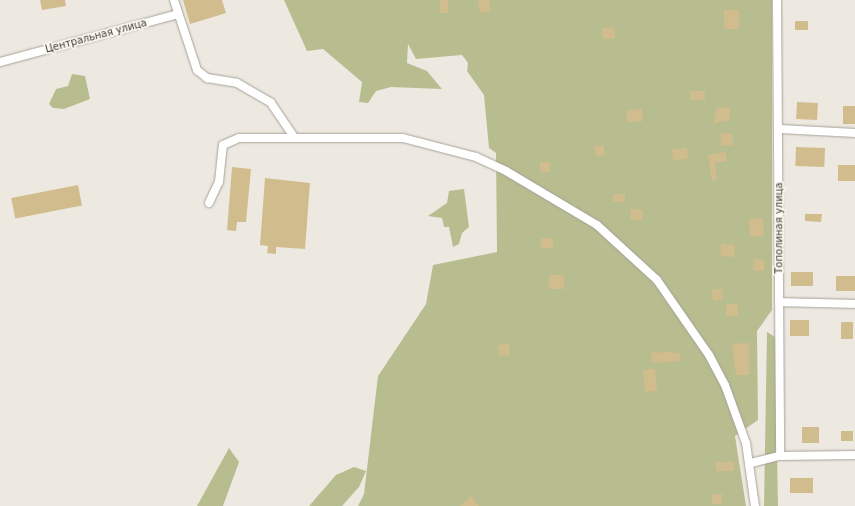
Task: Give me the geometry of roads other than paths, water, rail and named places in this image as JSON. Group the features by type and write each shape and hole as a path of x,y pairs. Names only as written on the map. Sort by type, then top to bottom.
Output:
{"street":[{"path":"174,0 197,70 206,78 237,84 271,103 294,138"},
{"name":"Тополиная улица","path":"777,0 780,129 780,456"},
{"name":"Центральная улица","path":"0,62 178,14"},
{"path":"780,129 855,133"},
{"path":"208,203 219,182 223,145 239,138 403,138 448,148 506,172 598,225 657,280 709,355 740,421 751,463 755,506"},
{"path":"779,302 855,304"},
{"path":"751,463 780,456 855,455"}]}
